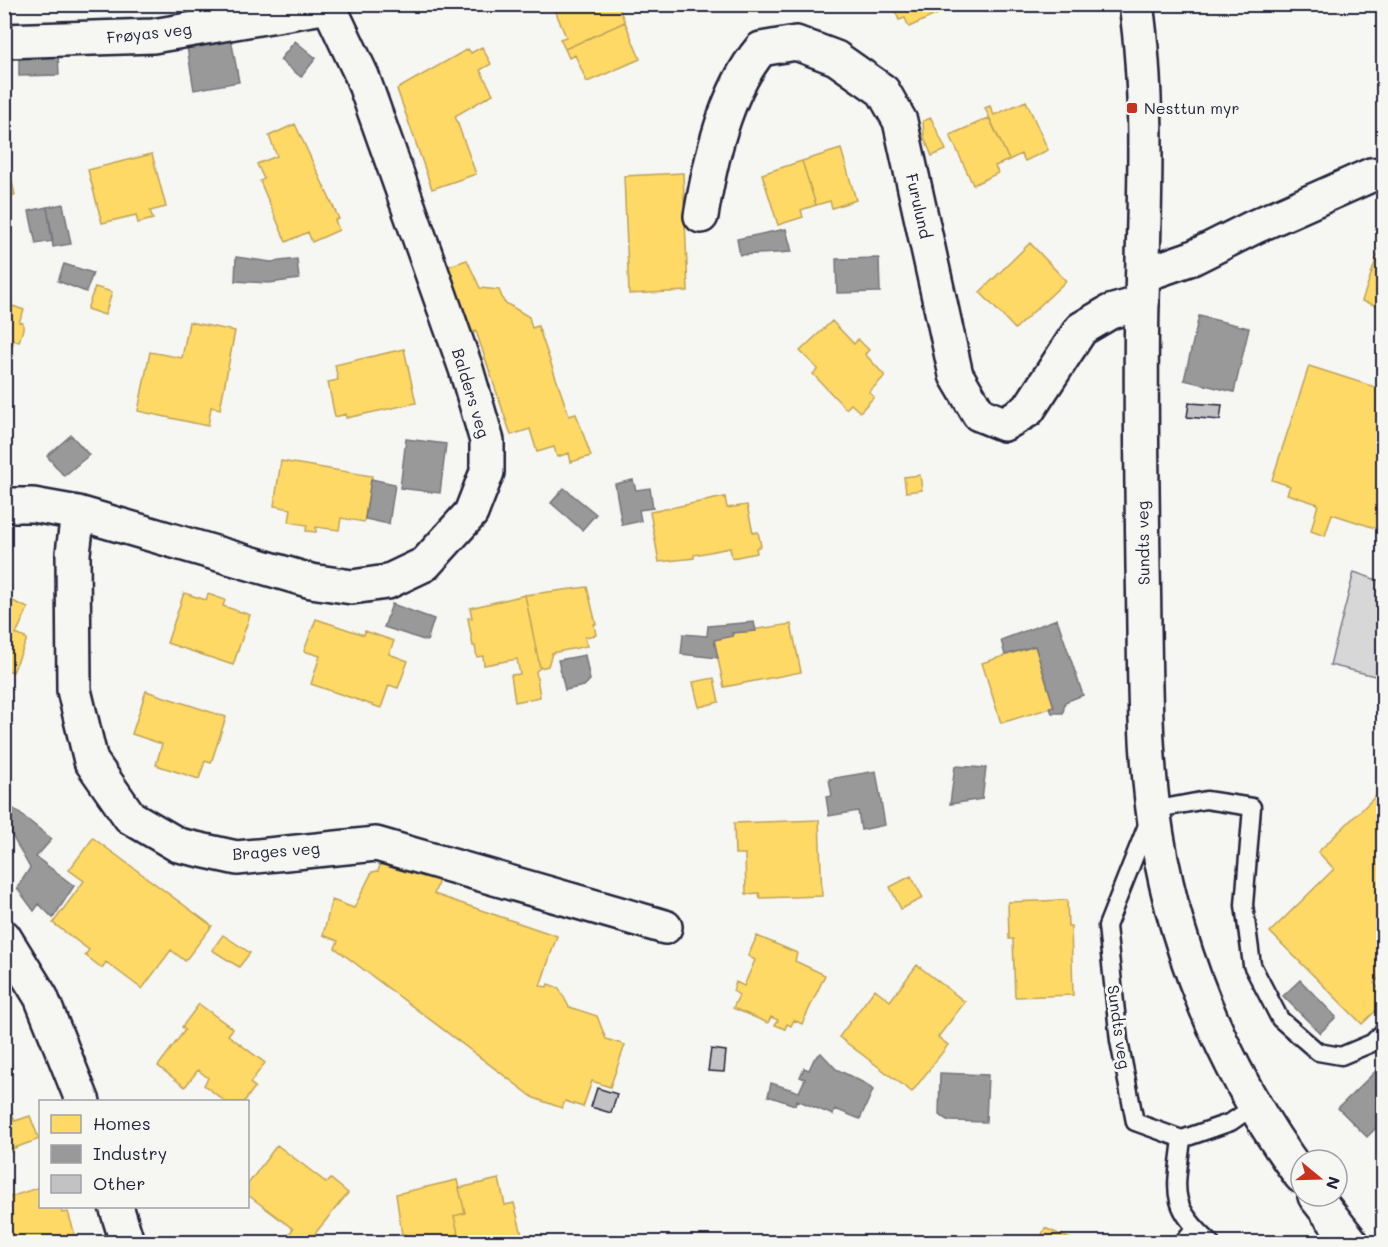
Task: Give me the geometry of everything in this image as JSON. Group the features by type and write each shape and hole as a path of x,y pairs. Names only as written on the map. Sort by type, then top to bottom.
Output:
{"street":[{"name":"Sundts veg","path":"1136,4 1146,119 1142,289 1145,699 1153,810 1169,892 1193,975 1222,1046 1254,1106 1289,1158"},
{"name":"Frøyas veg","path":"4,41 153,36 328,5"},
{"name":"Balders veg","path":"4,505 33,505 78,513 310,581 352,587 387,582 425,564 471,513 487,472 487,441 466,369 362,76 328,5"},
{"name":"Furulund","path":"700,216 710,165 734,96 751,61 761,49 796,43 836,58 883,91 900,121 956,375 979,414 1004,424 1028,410 1082,329 1142,289"},
{"path":"1142,289 1192,258 1254,227 1371,175 1383,174"},
{"name":"Brages veg","path":"78,513 73,553 74,690 91,761 130,817 178,845 237,858 376,844 665,927"},
{"path":"4,937 41,997 83,1100"},
{"path":"117,1208 127,1242"},
{"path":"1324,1208 1351,1242"}],"lane":[{"path":"1153,810 1206,800 1252,807 1244,905 1251,965 1280,1019 1318,1052 1341,1056 1372,1043 1383,1031"},
{"name":"Sundts veg","path":"1153,810 1107,926 1119,1041 1135,1122 1182,1139"},
{"path":"1210,1242 1186,1219 1175,1195 1182,1139 1231,1122 1254,1106"},
{"path":"1183,1242 1195,1228"}],"shaded area":[{"path":"1354,572 1383,582 1383,678 1330,665"}],"building: Homes":[{"path":"567,4 617,4 625,22 565,49 560,39 566,37 555,10"},
{"path":"892,4 957,5 909,27 905,18 899,20"},
{"path":"625,22 640,59 587,82 575,55 569,58 565,49"},
{"path":"482,47 491,64 480,70 493,94 455,116 476,174 432,189 397,89 468,49 471,53"},
{"path":"1026,101 1048,150 1025,161 1021,154 1009,160 985,108 990,106 994,115"},
{"path":"931,118 946,150 932,156 924,137 923,121"},
{"path":"989,118 1009,160 995,166 998,173 973,185 950,135"},
{"path":"295,124 339,219 335,220 339,230 312,242 308,232 286,242 260,181 264,179 257,164 277,156 269,136"},
{"path":"4,148 15,195 4,197"},
{"path":"841,149 856,200 832,208 830,201 816,205 802,161"},
{"path":"152,154 166,207 150,211 153,219 138,223 136,215 102,223 88,170"},
{"path":"802,161 816,205 801,210 803,217 778,225 762,174"},
{"path":"683,173 688,291 629,294 624,176"},
{"path":"1384,236 1384,308 1362,301"},
{"path":"1030,243 1066,281 1015,329 980,292"},
{"path":"467,260 480,288 499,290 504,302 529,317 532,328 538,326 569,416 576,414 591,456 571,462 569,453 557,457 554,447 537,452 530,429 511,435 476,331 465,335 443,268"},
{"path":"95,287 112,292 105,315 87,309"},
{"path":"4,303 24,310 19,322 23,323 23,329 19,342 14,340 8,358 4,357"},
{"path":"832,321 854,344 858,339 869,350 865,354 885,376 869,392 874,397 860,412 851,404 846,409 813,374 818,369 800,351"},
{"path":"189,322 235,331 220,409 211,407 208,426 138,411 150,352 182,358"},
{"path":"404,349 416,403 346,418 346,414 335,417 328,382 338,380 335,365"},
{"path":"1309,366 1384,390 1384,531 1332,514 1325,536 1311,531 1318,504 1287,494 1290,486 1272,480"},
{"path":"281,461 372,476 364,522 341,518 339,530 316,527 316,532 306,531 307,525 289,522 291,509 274,506"},
{"path":"920,475 922,490 906,492 904,477"},
{"path":"725,497 727,508 747,505 753,533 758,532 761,546 756,548 757,553 732,558 730,548 694,555 694,558 659,562 650,512"},
{"path":"587,587 596,624 594,624 596,635 585,637 587,646 552,653 548,666 540,668 525,595"},
{"path":"184,593 206,600 208,594 225,600 223,606 250,615 233,665 167,643"},
{"path":"525,595 540,668 536,671 540,697 515,702 511,675 520,674 517,659 484,665 483,656 477,657 475,646 473,646 468,618 472,618 470,608"},
{"path":"4,597 28,608 16,634 27,639 13,672 4,669"},
{"path":"316,619 364,635 365,631 394,641 389,654 408,661 398,688 389,685 381,708 311,684 320,656 304,651"},
{"path":"791,624 801,672 724,687 714,640 733,636 732,633"},
{"path":"1035,646 1054,707 1001,723 982,663"},
{"path":"714,678 719,702 699,707 693,682"},
{"path":"146,691 226,717 211,763 205,761 199,779 156,765 162,744 132,734"},
{"path":"1384,788 1384,974 1374,983 1384,994 1384,1003 1362,1024 1270,932 1334,869 1318,852"},
{"path":"819,820 822,896 760,898 759,893 746,894 745,854 735,854 734,823"},
{"path":"93,838 212,926 185,961 171,950 142,989 106,962 102,968 85,955 89,950 53,923 84,881 69,870"},
{"path":"382,860 439,880 434,894 557,936 540,986 547,987 548,984 559,988 569,1007 597,1016 606,1039 625,1045 610,1087 592,1081 583,1107 565,1101 562,1108 534,1098 335,948 338,941 323,935 332,900 354,908 372,872 378,871"},
{"path":"911,876 923,898 901,909 890,887"},
{"path":"1067,900 1068,926 1071,926 1073,995 1015,997 1013,939 1009,939 1008,902"},
{"path":"223,935 250,953 239,967 212,950"},
{"path":"757,936 797,953 795,961 825,975 802,1024 794,1020 791,1026 787,1024 785,1029 775,1025 778,1020 771,1017 768,1023 733,1008 739,995 733,991 736,982 744,986 755,960 748,956"},
{"path":"917,965 965,1002 938,1037 948,1045 912,1092 839,1037 875,989 890,1001"},
{"path":"199,1004 233,1029 228,1035 265,1063 250,1083 255,1087 245,1100 223,1100 204,1085 208,1078 198,1070 185,1087 158,1066 185,1030 182,1027"},
{"path":"4,1093 15,1121 30,1116 39,1139 4,1154"},
{"path":"277,1145 327,1183 331,1179 348,1193 308,1242 289,1242 285,1240 293,1229 249,1196 249,1183"},
{"path":"499,1179 505,1205 514,1203 522,1235 507,1239 508,1242 460,1242 454,1216 465,1213 459,1188"},
{"path":"457,1180 465,1213 454,1216 460,1242 407,1242 405,1234 402,1235 396,1194"},
{"path":"39,1187 39,1208 61,1208 62,1213 68,1212 75,1235 70,1236 73,1242 4,1242 4,1199"},
{"path":"1045,1228 1070,1239 1085,1242 1039,1242"}],"building: Industry":[{"path":"231,39 239,82 194,90 187,47"},
{"path":"295,41 316,58 301,77 280,60"},
{"path":"58,53 59,75 19,76 19,55"},
{"path":"63,204 71,244 53,247 47,207"},
{"path":"47,207 53,241 36,244 29,211"},
{"path":"786,229 792,252 740,255 737,239"},
{"path":"236,257 271,262 297,259 299,279 269,283 235,281"},
{"path":"879,258 880,292 837,293 836,259"},
{"path":"64,264 93,273 86,292 58,281"},
{"path":"1199,316 1249,328 1234,392 1184,380"},
{"path":"71,435 89,455 64,476 47,456"},
{"path":"406,439 446,444 440,493 400,488"},
{"path":"371,479 395,484 389,524 365,519"},
{"path":"633,480 636,490 650,488 653,508 639,510 641,521 622,525 615,484"},
{"path":"564,488 596,514 582,530 551,503"},
{"path":"392,604 434,619 427,641 384,627"},
{"path":"1057,619 1083,695 1065,702 1063,713 1052,713 1050,708 1054,707 1035,646 1005,655 1001,640"},
{"path":"754,622 756,631 732,633 733,636 714,640 718,658 681,654 683,634 707,636 708,626"},
{"path":"585,655 590,680 584,686 565,690 558,660"},
{"path":"955,766 986,768 982,799 950,804"},
{"path":"876,771 885,825 861,830 858,811 829,816 826,797 832,796 829,779"},
{"path":"14,809 52,839 36,857 74,886 53,918 39,904 34,911 17,888 30,868 4,821 4,816"},
{"path":"1300,980 1336,1017 1320,1033 1283,996"},
{"path":"821,1053 836,1069 873,1090 860,1119 835,1109 833,1115 797,1100 795,1105 768,1096 771,1083 799,1092 805,1079 800,1077 804,1068 809,1070 814,1059"},
{"path":"1384,1063 1384,1120 1367,1137 1338,1108"},
{"path":"940,1073 988,1075 986,1122 949,1121 939,1115"}],"building: Other":[{"path":"1189,403 1222,405 1220,420 1187,417"},
{"path":"711,1049 726,1051 724,1072 708,1071"},
{"path":"597,1088 617,1094 611,1113 591,1107"}],"place":[{"name":"Nesttun myr","path":"1132,108"}]}
